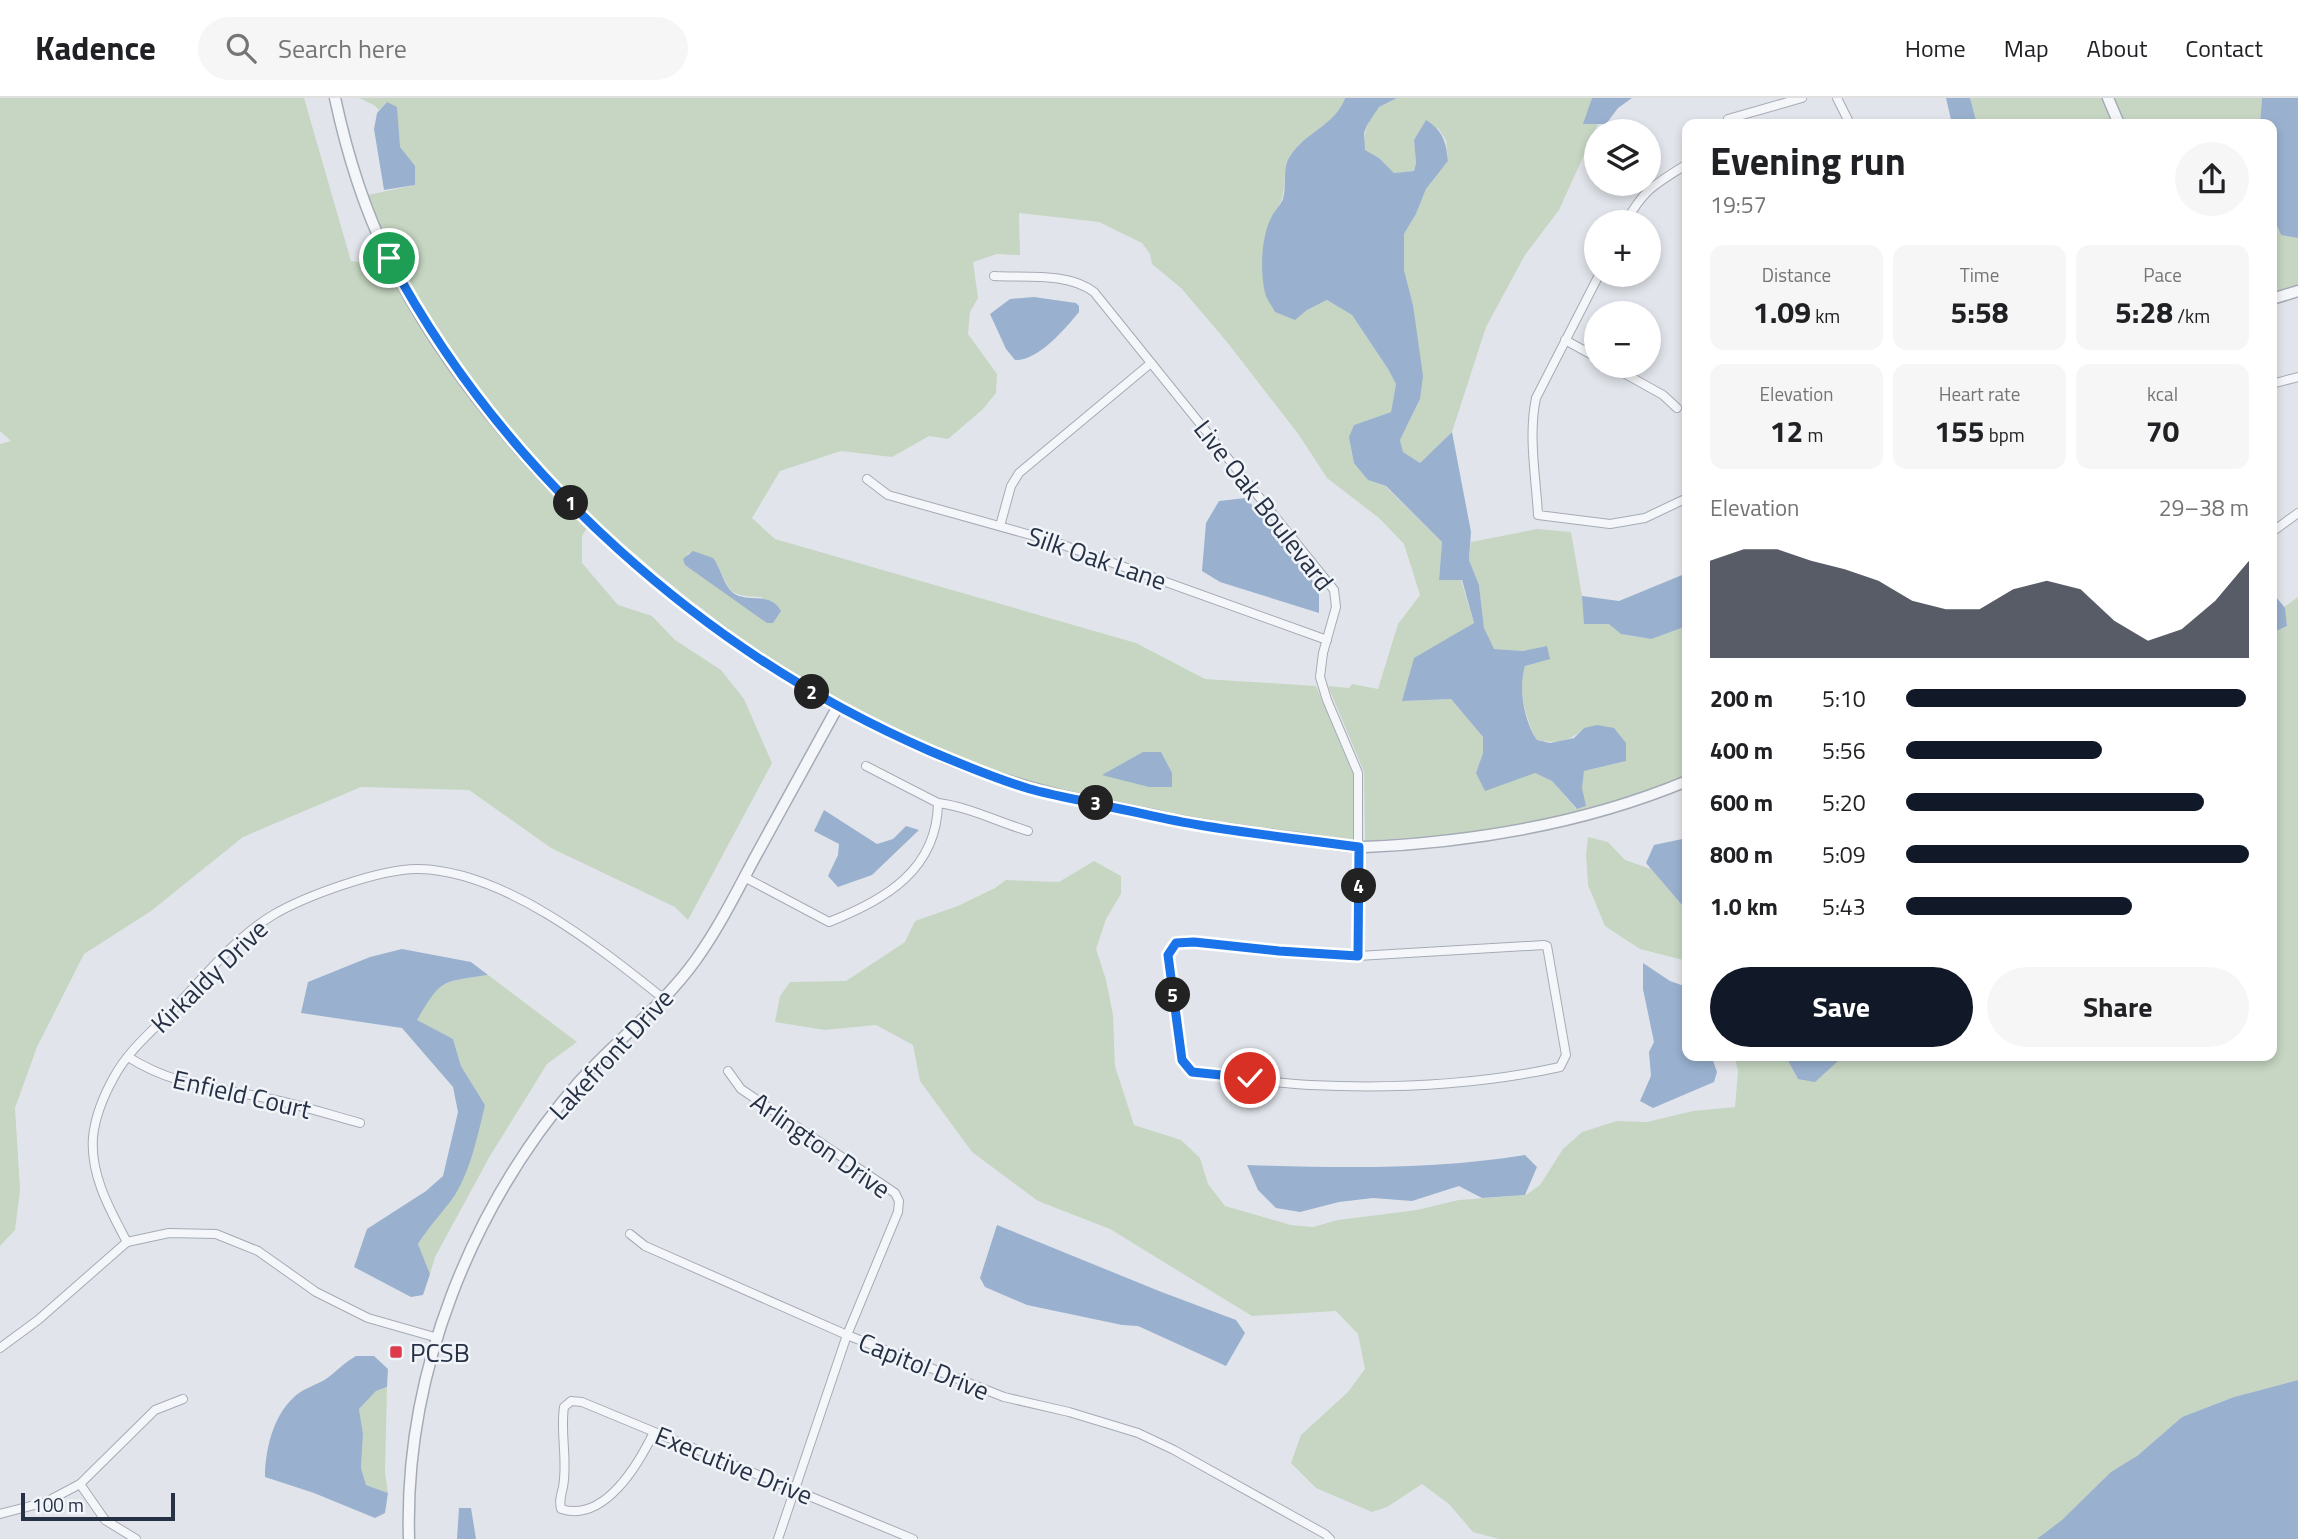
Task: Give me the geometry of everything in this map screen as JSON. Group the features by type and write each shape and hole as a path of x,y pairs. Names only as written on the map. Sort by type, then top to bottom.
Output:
{"street":[{"path":"334,98 355,177 389,258 439,344 494,418 568,501 649,575 774,668 837,708 963,765 1031,789 1197,825 1359,847 1503,834 1570,821 1643,800 1682,783"},
{"path":"1728,119 1802,98"},
{"path":"1837,98 1848,119"},
{"path":"2108,98 2117,119"},
{"path":"1632,210 1647,189 1682,167"},
{"name":"Live Oak Boulevard","path":"994,276 1069,280 1094,292 1334,590 1336,607 1320,677 1326,700 1358,774 1358,956"},
{"path":"1593,287 1536,398 1532,415 1538,515 1610,524 1645,518 1682,500"},
{"path":"2277,297 2298,291"},
{"path":"1565,340 1584,350"},
{"path":"1000,526 1011,486 1019,473 1151,363"},
{"path":"2277,383 2298,377"},
{"path":"1633,378 1663,395 1677,408"},
{"name":"Silk Oak Lane","path":"867,480 888,495 1052,541 1327,640"},
{"path":"2277,528 2298,513"},
{"name":"Lakefront Drive","path":"410,1539 410,1496 415,1440 425,1382 451,1296 472,1246 498,1196 527,1151 580,1081 664,999 694,963 712,936 837,708"},
{"path":"866,766 937,803 958,806 1028,831"},
{"path":"744,877 829,922 855,911 905,880 924,858 937,821 937,803"},
{"name":"Kirkaldy Drive","path":"127,1242 103,1197 94,1158 93,1137 102,1101 114,1076 128,1057 224,956 271,916 309,897 386,873 419,869 458,875 523,900 601,949 664,999"},
{"path":"1194,942 1358,956 1547,946 1566,1055 1560,1068 1509,1079 1386,1087 1307,1085 1192,1072 1182,1060 1168,955 1176,943 1194,942"},
{"name":"Enfield Court","path":"128,1057 152,1072 181,1082 263,1097 360,1123"},
{"name":"Arlington Drive","path":"728,1071 741,1089 895,1193 899,1201 898,1212 847,1335 778,1539"},
{"path":"0,1348 38,1320 127,1242 169,1233 216,1234 258,1251 316,1292 368,1318 438,1338"},
{"name":"Capitol Drive","path":"630,1234 645,1246 847,1335 1004,1397 1069,1412 1138,1433 1174,1450 1330,1539"},
{"path":"0,1514 46,1502 80,1484 155,1410 183,1399"},
{"name":"Executive Drive","path":"654,1432 626,1482 594,1505 569,1512 561,1509 559,1500 566,1456 563,1416 564,1407 571,1401 582,1402 913,1539"},
{"path":"80,1484 105,1520 136,1539"}],"green space":[{"path":"0,98 304,98 351,261 372,264 379,250 420,327 470,398 527,465 587,528 582,536 582,563 618,605 652,616 675,640 721,670 744,699 772,763 688,920 675,907 551,848 469,790 361,787 243,837 151,911 84,954 37,1047 15,1108 20,1190 15,1230 0,1246 0,444 11,441 0,431"},
{"path":"359,98 1345,98 1334,116 1303,141 1289,157 1280,204 1271,219 1307,310 1327,300 1352,315 1396,384 1391,412 1354,425 1368,480 1385,486 1442,542 1439,579 1461,580 1474,623 1442,643 1402,701 1451,699 1483,737 1483,753 1476,773 1535,773 1552,781 1576,809 1584,771 1626,761 1584,728 1563,740 1537,740 1526,714 1522,692 1523,672 1526,665 1548,647 1523,651 1493,649 1484,628 1479,585 1469,560 1471,542 1537,529 1571,532 1582,596 1621,634 1650,639 1682,628 1682,777 1619,801 1548,821 1483,831 1365,841 1364,772 1328,686 1349,688 1352,684 1378,689 1398,624 1420,595 1404,544 1379,518 1327,478 1299,435 1227,342 1181,288 1152,264 1150,254 1142,243 1099,222 1019,213 1020,255 997,254 973,262 978,298 970,312 968,334 997,374 996,393 983,409 948,439 929,436 892,457 841,451 780,471 752,518 775,539 1136,643 1205,679 1316,686 1353,774 1353,841 1152,811 1034,785 984,768 862,715 768,657 648,565 550,474 505,424 463,371 426,315 394,257 368,195 415,185 387,102 379,110","holes":["687,554 717,563 725,581 737,594 762,597 767,623"]},
{"path":"1397,98 1592,98 1584,119 1584,155 1559,210 1525,255 1486,327 1452,432 1420,463 1403,453 1400,440 1420,399 1413,305 1404,270 1404,234 1426,189 1448,161 1446,140 1438,128 1414,140 1414,171 1394,173 1379,158 1364,150 1369,120 1381,106"},
{"path":"1970,98 2102,98 2110,119 1976,119"},
{"path":"2114,98 2262,98 2260,119 2123,119"},
{"path":"2277,226 2281,235 2298,238 2298,286 2277,292"},
{"path":"2298,597 2298,1380 2234,1397 2182,1417 2075,1509 2054,1533 2039,1539 1499,1539 1473,1532 1449,1504 1422,1484 1387,1507 1372,1512 1316,1488 1291,1463 1301,1435 1348,1392 1365,1369 1358,1334 1336,1311 1252,1316 1110,1229 1038,1201 972,1152 920,1081 913,1045 876,1025 825,1030 775,1022 780,996 790,982 846,981 905,942 915,921 958,906 1006,880 1059,882 1094,861 1121,876 1121,894 1106,919 1096,949 1113,1015 1115,1066 1134,1125 1181,1140 1200,1158 1208,1184 1225,1206 1291,1225 1313,1227 1338,1220 1417,1210 1459,1200 1526,1195 1540,1185 1563,1149 1582,1132 1617,1121 1647,1122 1693,1111 1735,1107 1738,1071 1736,1061 1788,1061 1798,1079 1838,1061 2277,1061 2277,631 2287,626 2284,607"},
{"path":"1588,837 1608,842 1625,860 1651,869 1682,905 1682,960 1640,949 1605,926 1588,885"},
{"path":"488,975 577,1042 547,1064 490,1156 435,1257 430,1274 418,1244 431,1224 485,1105 461,1066 453,1039 416,1021 431,997 444,985 460,979"},
{"path":"387,1387 385,1473 388,1493 366,1485 361,1468 363,1434 359,1409 376,1391"}],"water":[{"path":"1345,98 1397,98 1379,107 1364,133 1365,150 1379,158 1394,173 1414,171 1414,140 1426,120 1436,128 1445,142 1448,161 1426,189 1404,234 1404,270 1413,305 1423,376 1420,399 1400,440 1403,452 1420,463 1452,432 1471,532 1469,560 1479,585 1484,628 1494,649 1523,651 1547,646 1550,659 1525,666 1522,684 1529,724 1537,740 1550,743 1574,738 1584,728 1597,725 1614,728 1626,743 1626,761 1584,771 1582,788 1586,806 1577,809 1552,781 1535,773 1485,791 1476,773 1483,753 1483,737 1451,699 1402,701 1414,658 1474,623 1462,580 1439,580 1442,542 1386,486 1368,480 1354,463 1349,437 1354,425 1391,412 1396,384 1352,315 1327,300 1307,310 1295,320 1275,312 1265,293 1262,255 1265,235 1272,215 1283,199 1288,160 1296,148 1334,116"},
{"path":"1592,98 1632,98 1618,108 1610,119 1585,119"},
{"path":"1946,98 1970,98 1976,119 1951,119"},
{"path":"2262,98 2298,98 2298,238 2281,235 2277,226 2277,119 2260,119"},
{"path":"387,102 397,107 400,147 415,166 415,185 384,190 374,129 377,113"},
{"path":"1034,297 1076,303 1079,312 1042,350 1024,359 1015,360 1006,349 990,314 1010,299"},
{"path":"1246,498 1319,590 1319,613 1220,582 1202,571 1206,523 1219,501"},
{"path":"693,551 713,558 726,585 734,593 767,600 777,605 781,611 773,623 767,623 685,565 683,559"},
{"path":"1682,575 1682,628 1651,639 1621,634 1609,624 1584,624 1582,596 1619,601"},
{"path":"2277,598 2285,608 2287,626 2277,631"},
{"path":"1143,752 1161,752 1172,773 1172,787 1149,787 1102,775"},
{"path":"824,810 877,844 893,839 906,826 919,830 872,875 838,887 828,876 838,855 839,844 814,831"},
{"path":"1682,839 1682,905 1646,863 1654,845"},
{"path":"402,949 471,962 488,975 460,979 444,985 432,997 417,1020 453,1039 461,1066 485,1105 461,1185 418,1244 430,1274 423,1295 411,1297 354,1267 367,1229 426,1191 443,1176 458,1112 453,1087 402,1028 301,1013 308,982 370,957"},
{"path":"1643,963 1670,981 1682,985 1682,1061 1713,1061 1717,1072 1714,1082 1653,1108 1640,1101 1651,1076 1649,1052 1654,1042 1643,989"},
{"path":"1788,1061 1838,1061 1815,1082 1798,1079"},
{"path":"1525,1155 1537,1167 1525,1195 1482,1198 1459,1186 1412,1201 1373,1198 1339,1202 1300,1212 1276,1208 1258,1190 1247,1165 1421,1166"},
{"path":"997,1225 1236,1320 1245,1333 1226,1366 1138,1326 1027,1305 985,1287 980,1278"},
{"path":"356,1356 374,1356 388,1369 387,1387 376,1391 359,1409 363,1434 361,1468 366,1485 388,1493 385,1513 375,1518 314,1493 265,1477 272,1434 286,1406 297,1395 326,1379"},
{"path":"2298,1380 2298,1539 2037,1539 2062,1520 2111,1472 2137,1456 2182,1417 2234,1397"},
{"path":"459,1508 471,1508 476,1539 457,1539"}],"place":[{"name":"PCSB","path":"396,1352"}],"route":[{"path":"389,258 409,296 461,377 532,463 568,501 609,541 686,604 774,668 837,708 963,765 1031,789 1197,825 1359,847 1358,956 1194,942 1176,943 1168,955 1182,1060 1192,1072 1250,1078"}]}
